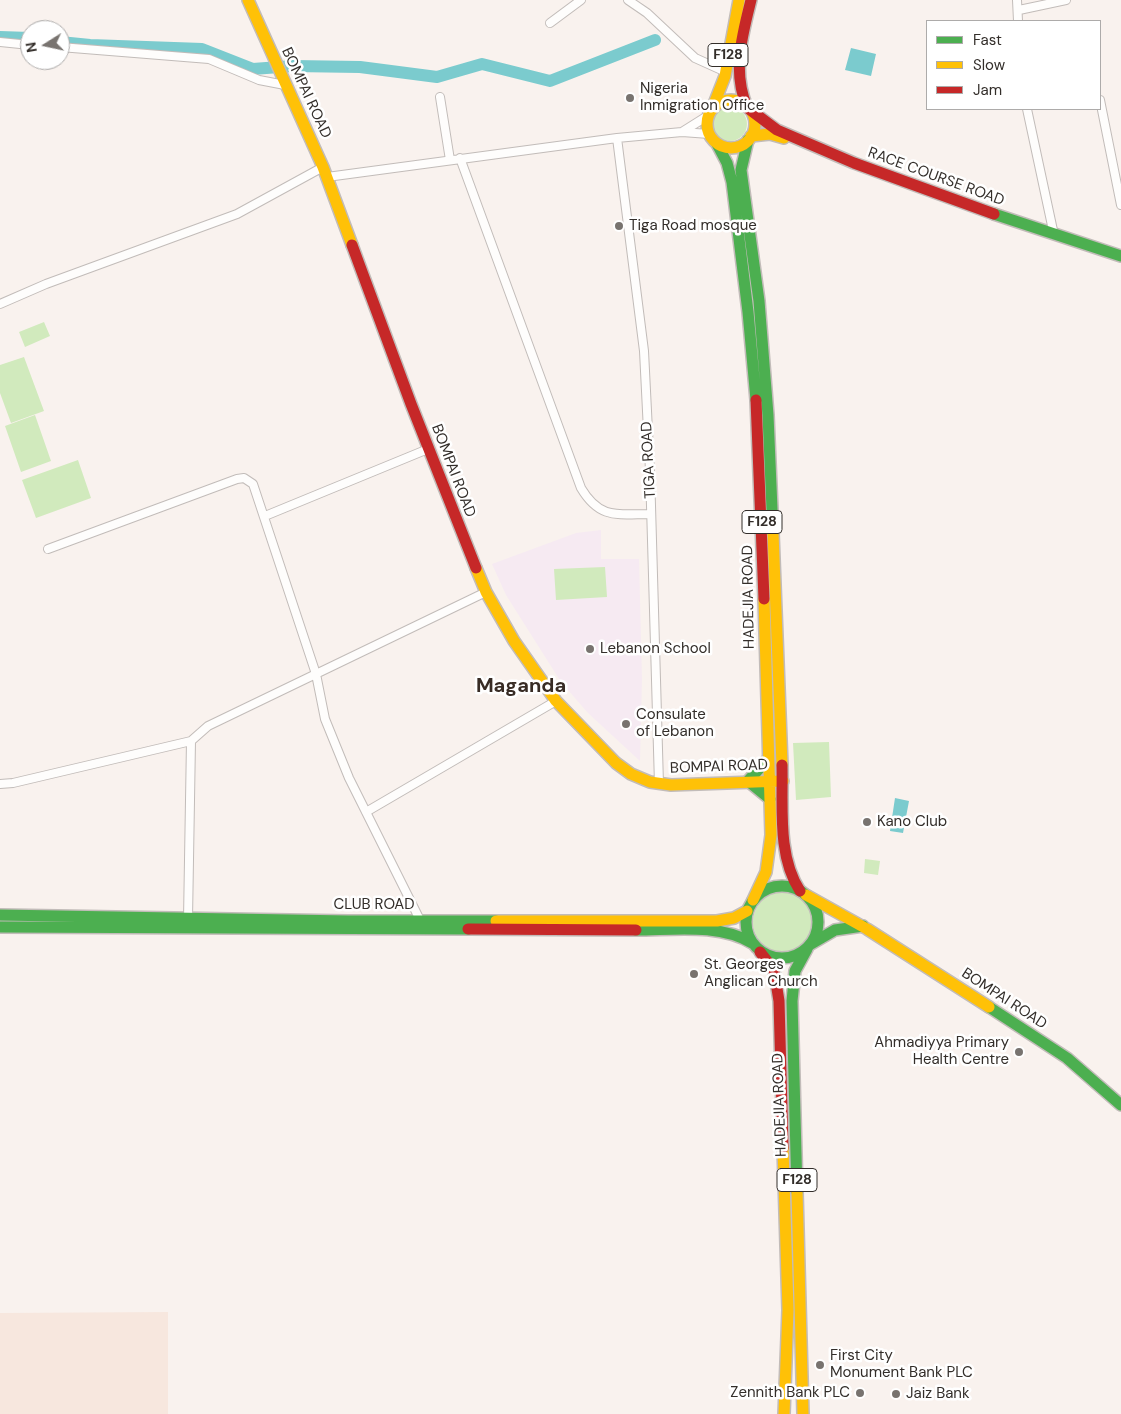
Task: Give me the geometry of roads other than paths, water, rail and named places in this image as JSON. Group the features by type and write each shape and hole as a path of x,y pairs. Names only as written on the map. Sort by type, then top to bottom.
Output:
{"main road":[{"name":"BOMPAI ROAD","path":"248,0 325,172 428,449 486,592 514,641 556,701 616,763 631,774 659,784 783,781"},
{"name":"F128","path":"717,144 709,134 707,121 723,85 739,0"},
{"name":"F128","path":"750,138 754,122 741,95 738,74 751,0"},
{"path":"710,112 718,104 733,100 748,108"},
{"name":"RACE COURSE ROAD","path":"748,108 778,130 848,161 969,206 1121,256"},
{"name":"RACE COURSE ROAD","path":"750,138 770,134 776,135 970,214 1121,263"},
{"path":"717,144 734,148 750,138"},
{"name":"HADEJIA ROAD","path":"750,138 744,151 741,170 759,301 766,387 787,864 791,876 803,893"},
{"name":"HADEJIA ROAD","path":"717,144 727,163 732,182 752,348 762,518 770,855 762,885 752,900"},
{"path":"768,759 748,781 770,799"},
{"path":"752,900 760,893 775,887 790,887 803,893"},
{"name":"BOMPAI ROAD","path":"803,893 863,926 1059,1053 1087,1073 1121,1105"},
{"name":"F128","path":"803,893 814,906 818,919 817,932 809,946"},
{"name":"F128","path":"752,900 747,911 745,923 747,935 760,952"},
{"name":"CLUB ROAD","path":"0,915 196,922 420,920 613,925 717,921 734,918 747,911"},
{"path":"0,927 196,922 613,925 704,930 737,934 752,943"},
{"path":"760,952 779,959 794,957 835,930 863,926"},
{"name":"HADEJIA ROAD","path":"803,1414 792,1001 795,971 809,946"},
{"name":"HADEJIA ROAD","path":"760,952 774,970 779,1001 787,1327 784,1414"},
{"path":"790,1414 794,1359 800,1324"},
{"path":"787,1327 794,1359 798,1414"}],"street":[{"path":"550,23 581,0"},
{"path":"628,0 647,13 695,58 726,72"},
{"path":"1017,0 1018,20"},
{"path":"1019,10 1066,0"},
{"path":"0,42 20,44"},
{"path":"70,48 209,59 258,80 286,85"},
{"path":"440,97 450,160"},
{"path":"1101,105 1121,205"},
{"path":"1027,110 1054,235"},
{"path":"682,132 710,112"},
{"path":"0,304 46,284 237,214 325,172 450,160 617,138 682,132 709,134"},
{"name":"TIGA ROAD","path":"617,138 644,351 652,514 659,784"},
{"path":"460,158 581,488 588,499 599,510 622,514 652,514"},
{"path":"265,516 428,449"},
{"path":"48,550 237,479 244,478 253,484 316,674 325,719 349,778 420,920"},
{"path":"0,784 191,741 208,726 486,592"},
{"path":"366,812 556,701"},
{"path":"191,741 196,922"}],"water":[{"path":"851,48 876,54 871,76 845,70"},
{"path":"895,798 909,801 903,833 890,831"}],"waterway":[{"path":"0,37 20,38"},
{"path":"70,43 202,49 253,69 293,66 360,67 437,77 482,64 550,81 655,40"}],"place":[{"name":"Nigeria Inmigration Office","path":"630,98"},
{"name":"Tiga Road mosque","path":"619,226"},
{"name":"Lebanon School","path":"590,649"},
{"name":"Consulate of Lebanon","path":"626,724"},
{"name":"Kano Club","path":"867,822"},
{"name":"St. Georges Anglican Church","path":"694,974"},
{"name":"Ahmadiyya Primary Health Centre","path":"1019,1052"},
{"name":"First City Monument Bank PLC","path":"820,1365"},
{"name":"Zennith Bank PLC","path":"860,1393"},
{"name":"Jaiz Bank","path":"896,1394"}],"district":[{"name":"Maganda","path":"521,687"}]}
